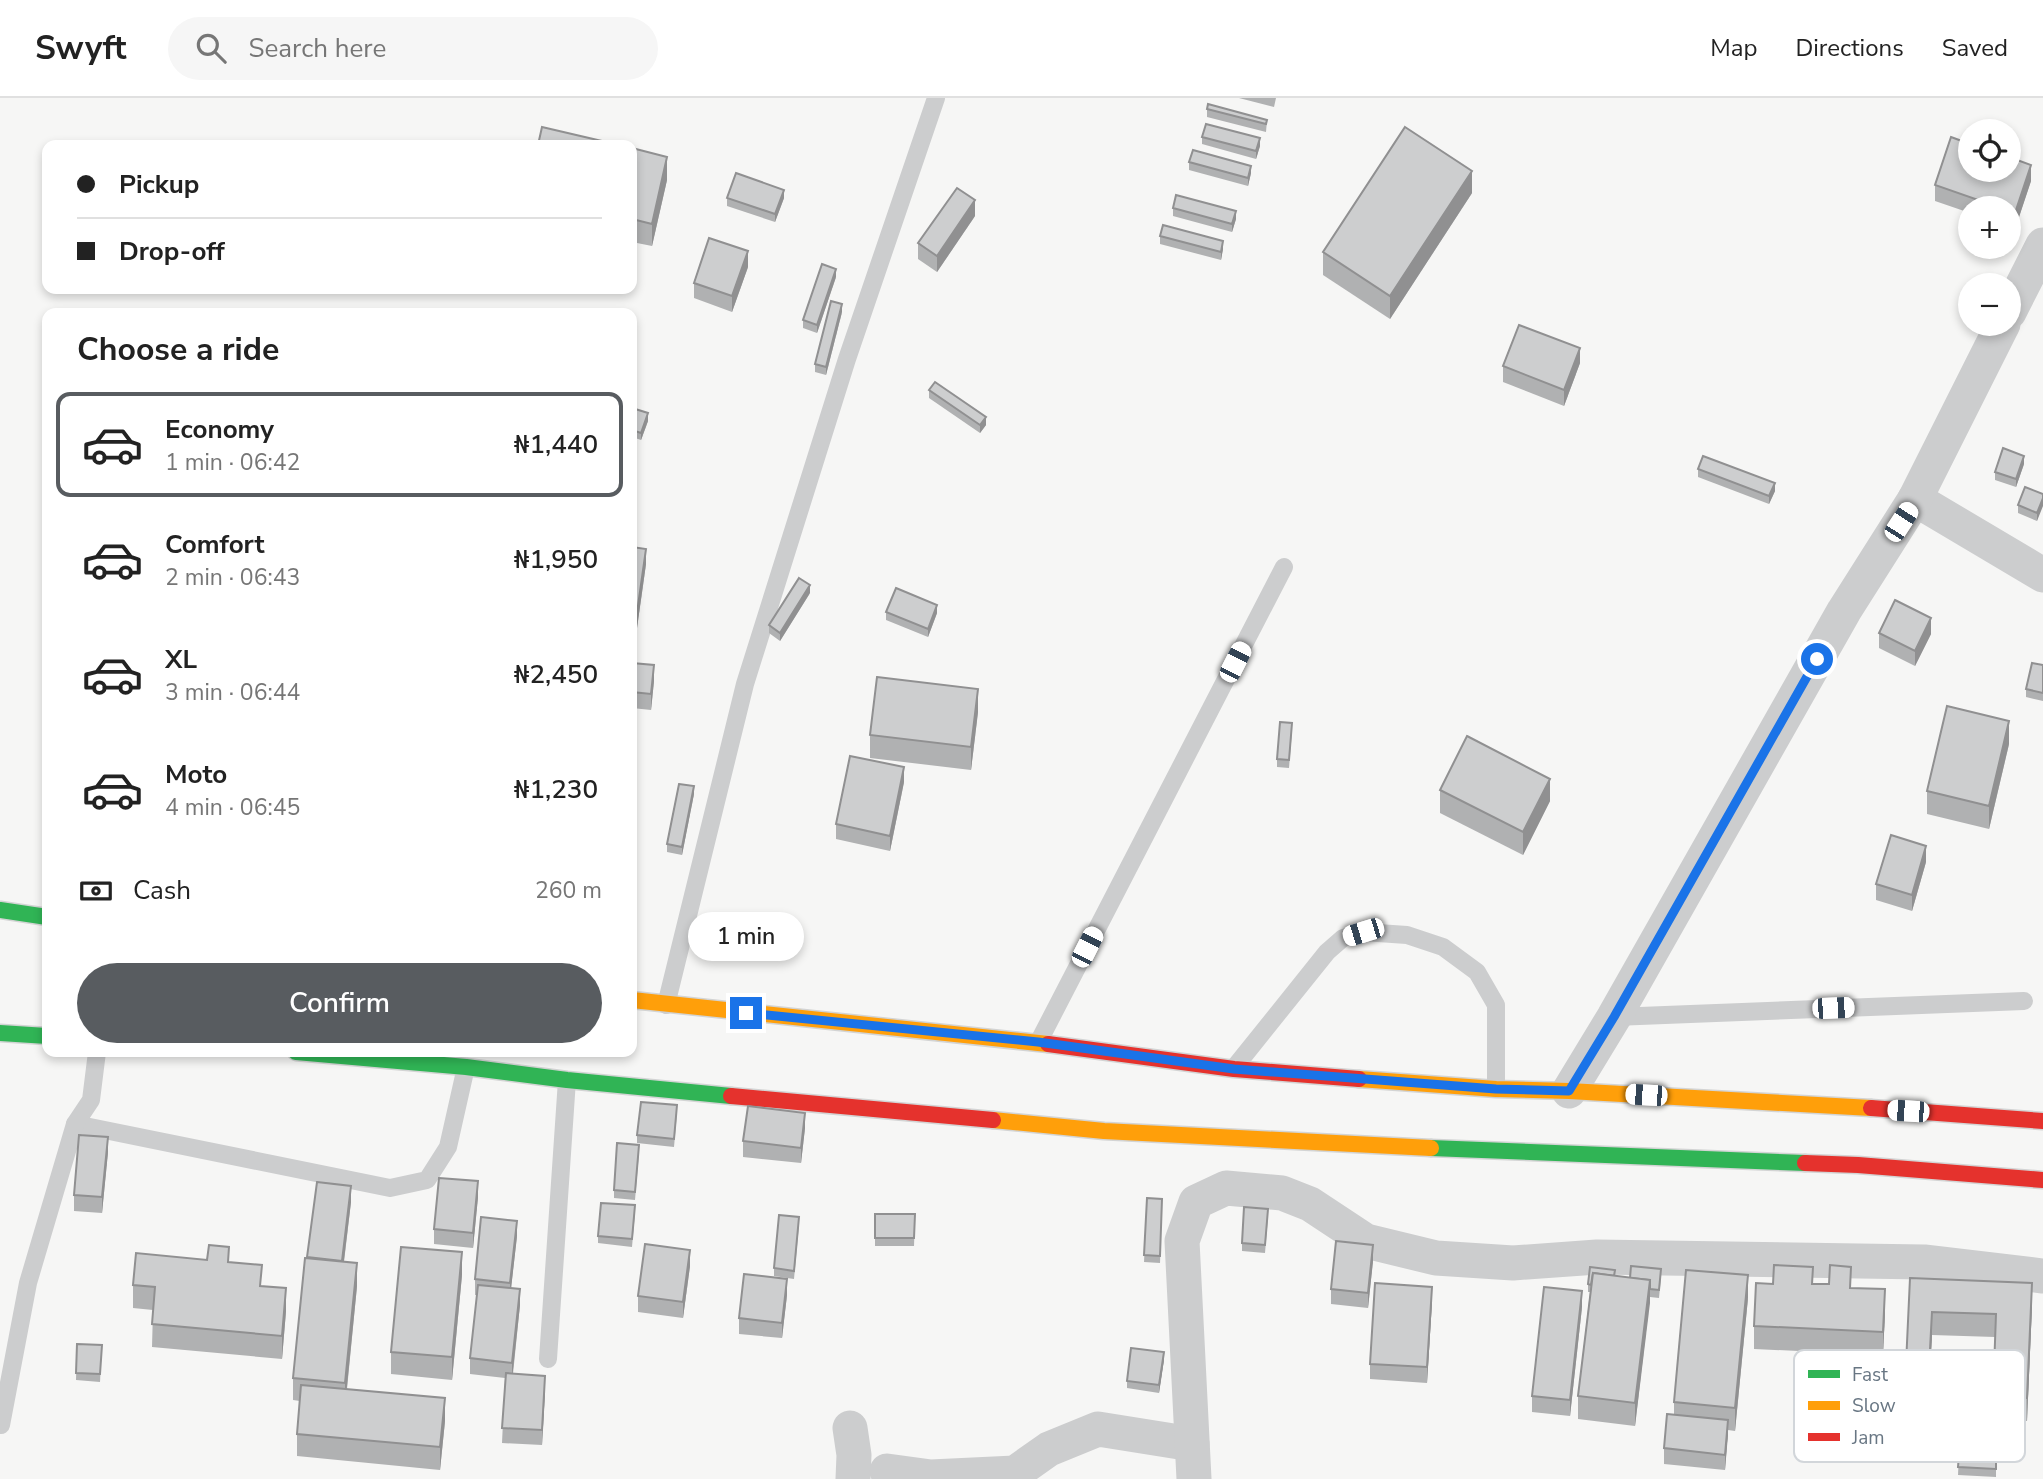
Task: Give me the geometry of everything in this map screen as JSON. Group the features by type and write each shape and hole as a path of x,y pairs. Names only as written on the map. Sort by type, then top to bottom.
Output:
{"highway":[{"path":"0,910 42,916"},
{"path":"637,1001 1038,1042 1234,1069 1496,1089 1800,1103 2043,1121"},
{"path":"0,1033 42,1036"},
{"path":"353,1057 1104,1131 1509,1152 1857,1165 2043,1180"}],"street":[{"path":"2021,288 2043,245"},
{"path":"1569,1091 1614,1017 1844,611 1915,499 1997,336"},
{"path":"1915,499 2043,575"},
{"path":"1194,1479 1182,1241 1196,1202 1226,1188 1282,1193 1310,1205 1366,1241 1436,1258 1513,1263 1597,1256 1924,1262 2043,1276"},
{"path":"850,1428 854,1455 853,1479"},
{"path":"887,1471 931,1477 1015,1473 1049,1449 1098,1429 1192,1444"}],"lane":[{"path":"666,1005 745,684 847,359 936,98"},
{"path":"1038,1042 1284,567"},
{"path":"1234,1069 1327,952 1343,938 1363,932 1407,935 1443,947 1477,972 1496,1005 1496,1089"},
{"path":"1614,1017 2024,1001"},
{"path":"1,1425 28,1283 75,1124 92,1100 96,1057"},
{"path":"75,1124 390,1188 427,1180 448,1147 466,1067"},
{"path":"548,1359 567,1080"}],"building":[{"path":"1208,104 1267,120 1266,124 1207,109"},
{"path":"1206,124 1260,138 1256,151 1202,137"},
{"path":"542,127 598,140 539,140"},
{"path":"1405,127 1472,171 1390,296 1323,252"},
{"path":"1951,137 1958,140 1958,182 2021,182 2021,161 2031,165 2021,196 1967,196 1935,185"},
{"path":"637,149 667,157 652,224 637,220"},
{"path":"1193,150 1251,166 1248,178 1189,162"},
{"path":"736,173 784,190 775,214 727,198"},
{"path":"957,188 975,200 937,256 918,243"},
{"path":"1176,195 1236,211 1232,224 1173,208"},
{"path":"1163,225 1223,241 1221,252 1160,236"},
{"path":"709,238 748,251 732,296 694,283"},
{"path":"822,264 836,269 817,325 803,320"},
{"path":"831,301 842,304 826,367 815,364"},
{"path":"1519,325 1580,348 1564,390 1503,366"},
{"path":"935,382 986,417 980,425 929,390"},
{"path":"637,410 648,413 641,433 637,432"},
{"path":"2003,448 2024,456 2016,479 1995,472"},
{"path":"1703,456 1775,483 1769,496 1698,469"},
{"path":"2025,487 2043,494 2037,513 2018,505"},
{"path":"637,548 646,549 637,613"},
{"path":"799,578 810,585 780,633 769,625"},
{"path":"896,588 937,605 928,629 886,612"},
{"path":"1895,600 1931,618 1915,651 1879,633"},
{"path":"637,663 654,665 651,694 637,693"},
{"path":"2032,663 2043,665 2043,693 2026,689"},
{"path":"877,677 978,689 971,747 870,735"},
{"path":"1947,706 2009,721 1989,806 1927,791"},
{"path":"1280,722 1292,723 1289,760 1277,759"},
{"path":"1467,736 1550,779 1523,832 1440,790"},
{"path":"850,756 904,767 890,836 836,824"},
{"path":"679,784 694,786 682,847 667,844"},
{"path":"1891,835 1926,846 1912,895 1876,884"},
{"path":"641,1102 677,1105 674,1139 637,1135"},
{"path":"748,1106 805,1113 801,1148 743,1141"},
{"path":"79,1135 108,1137 102,1197 74,1195"},
{"path":"617,1143 639,1145 635,1192 614,1190"},
{"path":"439,1178 478,1181 473,1233 434,1229"},
{"path":"317,1182 351,1186 342,1261 307,1257"},
{"path":"1147,1198 1162,1199 1160,1256 1144,1255"},
{"path":"601,1203 635,1205 632,1239 598,1236"},
{"path":"1244,1207 1268,1209 1265,1245 1242,1243"},
{"path":"875,1214 915,1214 914,1238 875,1238"},
{"path":"779,1215 799,1217 794,1271 774,1268"},
{"path":"481,1217 517,1221 510,1283 475,1279"},
{"path":"1336,1241 1373,1245 1368,1293 1331,1289"},
{"path":"645,1244 690,1250 683,1302 638,1296"},
{"path":"209,1245 229,1247 228,1262 262,1265 260,1286 286,1288 282,1336 152,1324 155,1287 133,1285 136,1253 207,1260"},
{"path":"401,1247 462,1252 452,1357 391,1352"},
{"path":"305,1258 357,1263 345,1383 293,1378"},
{"path":"1774,1265 1813,1267 1812,1284 1829,1284 1830,1265 1851,1267 1850,1288 1885,1289 1883,1332 1754,1326 1756,1283 1773,1284"},
{"path":"1631,1266 1661,1269 1659,1290 1650,1289 1650,1280 1630,1278"},
{"path":"1590,1267 1615,1270 1614,1276 1593,1273 1591,1285 1588,1284"},
{"path":"1686,1270 1748,1275 1735,1408 1674,1402"},
{"path":"1593,1273 1650,1280 1635,1403 1578,1396"},
{"path":"744,1274 787,1279 782,1323 739,1318"},
{"path":"1910,1278 2032,1283 2027,1398 2025,1350 1995,1350 1996,1314 1932,1312 1930,1350 1907,1350"},
{"path":"1375,1283 1432,1287 1427,1367 1370,1364"},
{"path":"478,1285 520,1289 512,1363 470,1358"},
{"path":"1544,1287 1582,1291 1570,1400 1532,1396"},
{"path":"77,1344 102,1345 100,1374 76,1373"},
{"path":"1131,1348 1164,1352 1159,1385 1127,1381"},
{"path":"506,1373 545,1376 542,1430 502,1428"},
{"path":"301,1385 445,1398 440,1447 297,1434"},
{"path":"1667,1414 1728,1420 1725,1455 1664,1448"},
{"path":"1958,1462 1996,1462 1996,1469 1958,1467"}],"traffic: fast":[{"path":"0,910 42,916"},
{"path":"0,1033 42,1036"},
{"path":"353,1057 731,1096"},
{"path":"1431,1148 1805,1163"}],"traffic: slow":[{"path":"637,1001 1048,1044"},
{"path":"1359,1079 1496,1089 1871,1108"},
{"path":"993,1120 1104,1131 1431,1148"}],"traffic: jam":[{"path":"1048,1044 1234,1069 1359,1079"},
{"path":"731,1096 993,1120"},
{"path":"1871,1108 2043,1121"},
{"path":"1805,1163 2043,1180"}],"route":[{"path":"746,1013 1038,1042 1234,1069 1496,1089 1569,1091 1614,1017 1817,659"}]}
